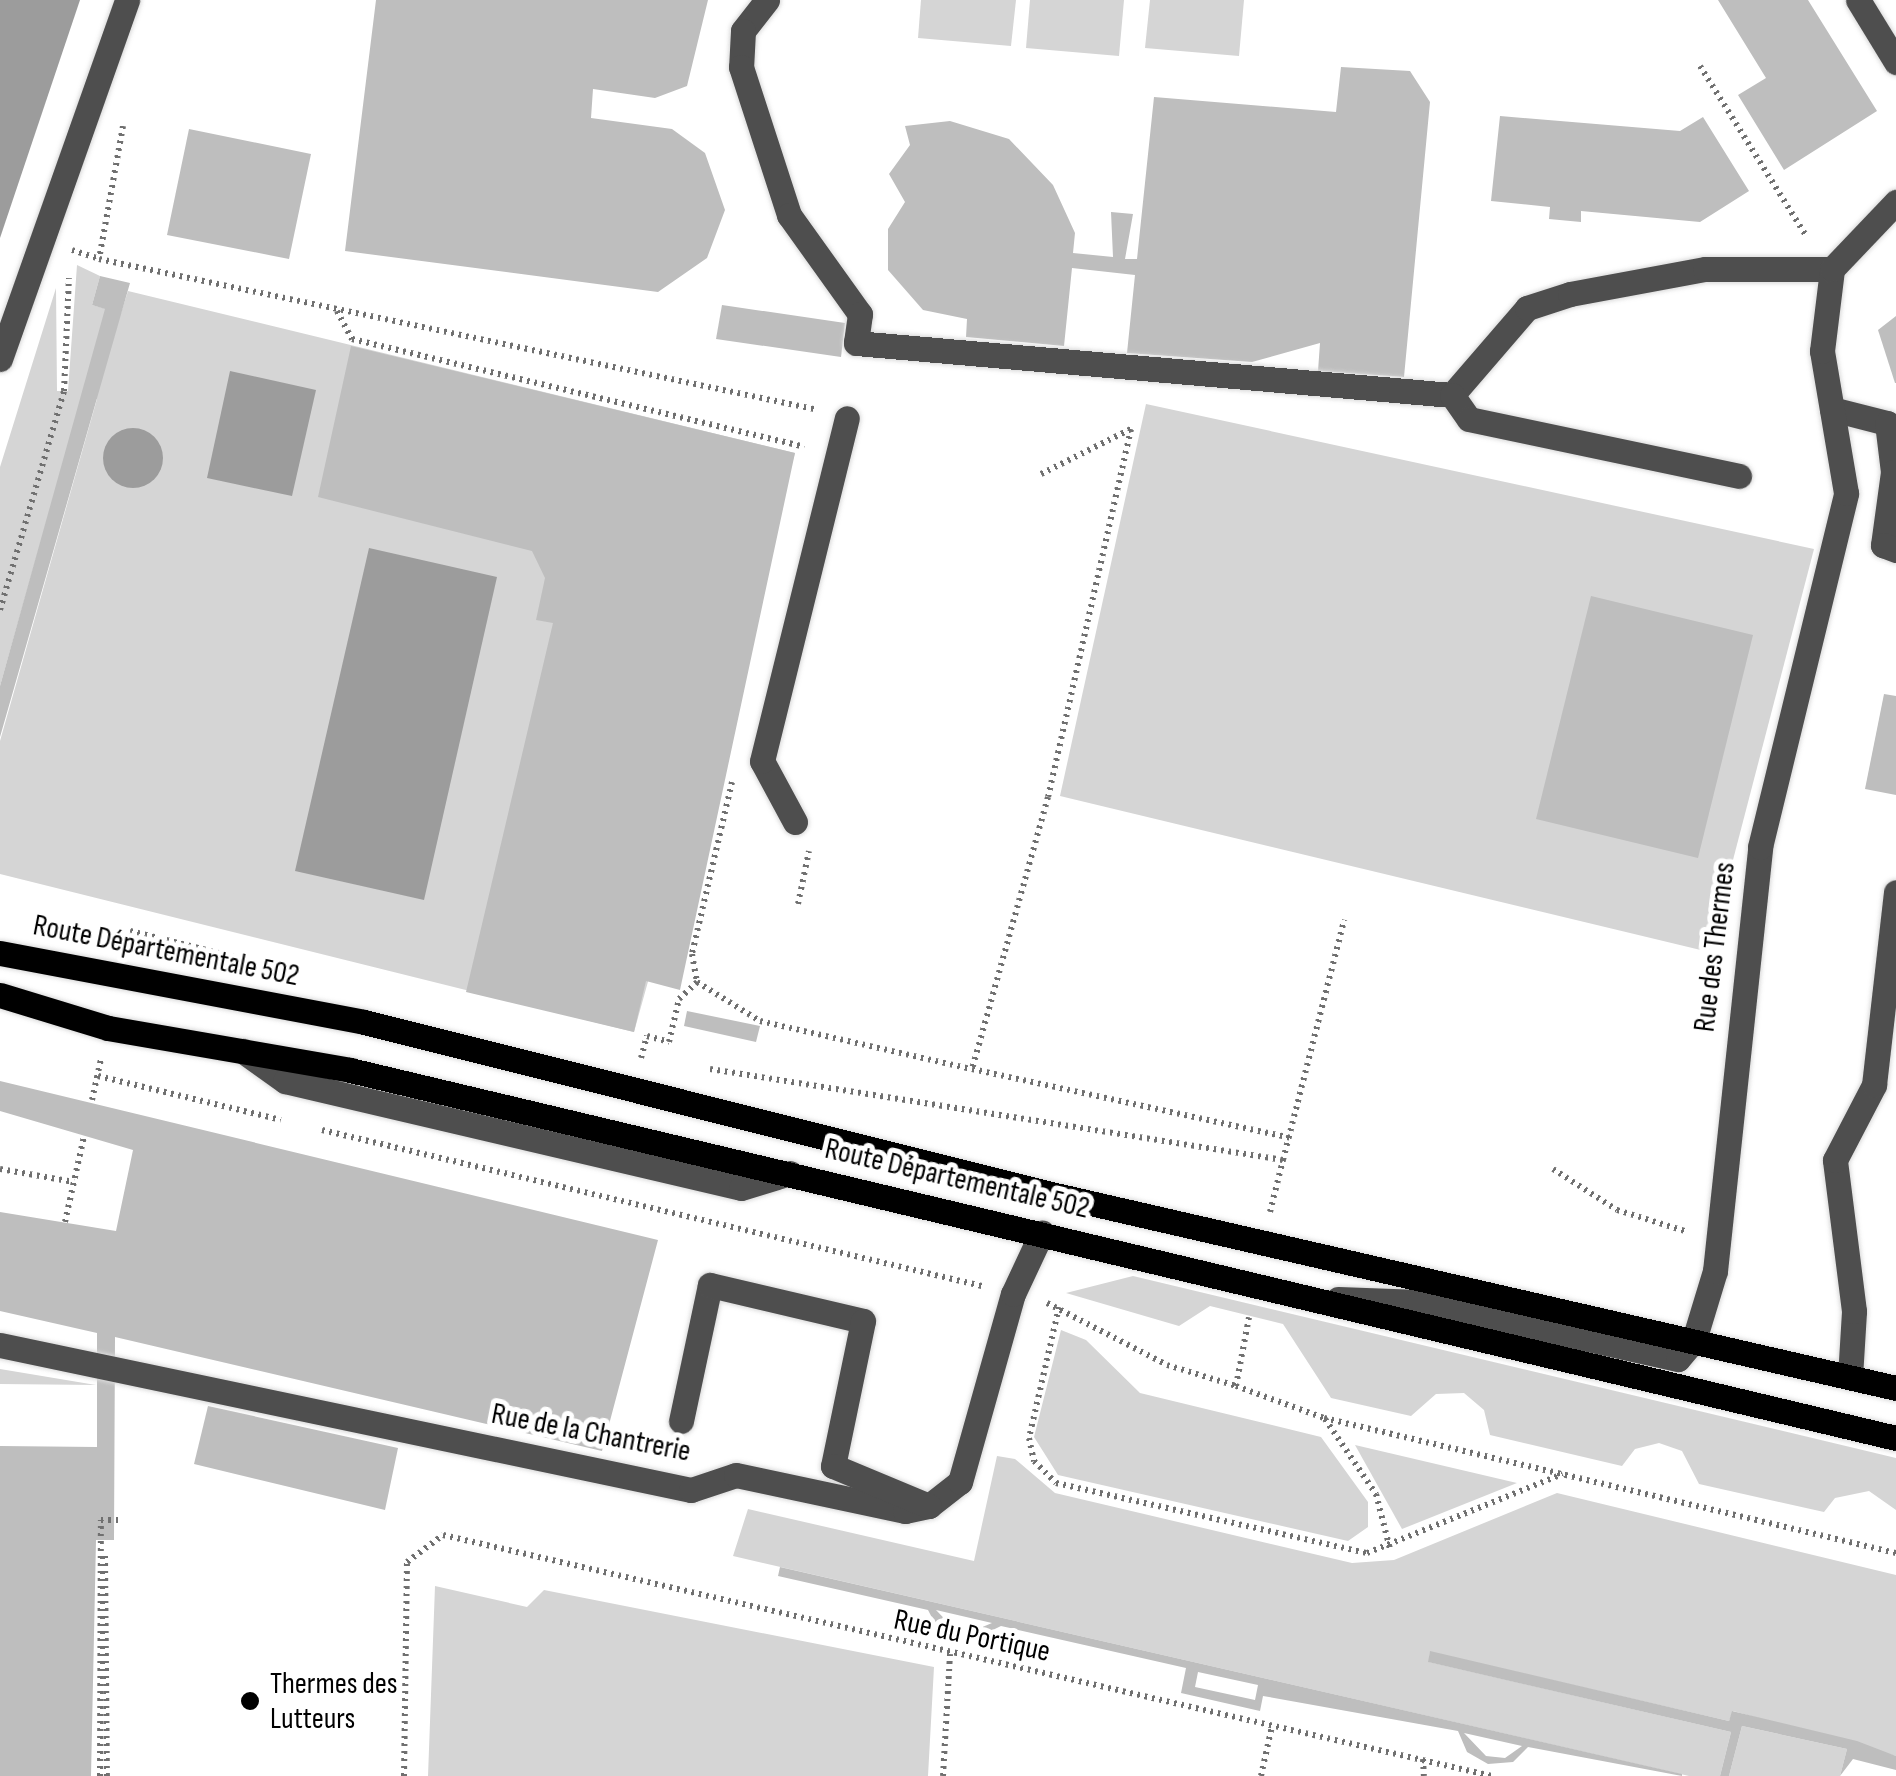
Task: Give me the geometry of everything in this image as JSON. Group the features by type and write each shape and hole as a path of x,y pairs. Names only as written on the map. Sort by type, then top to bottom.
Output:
{"main road":[{"name":"Route Départementale 502","path":"0,953 364,1022 1050,1194 1896,1388"},
{"name":"Route Départementale 502","path":"0,995 108,1028 243,1052 790,1173 1896,1438"}],"street":[{"path":"0,359 54,244 127,0"},
{"path":"767,0 743,32 741,67 789,215 860,314 856,343 1452,395 1470,419 1739,476"},
{"path":"1858,0 1896,62"},
{"path":"1452,395 1527,308 1570,294 1705,269 1832,269 1896,202"},
{"name":"Rue des Thermes","path":"1694,1340 1718,1241 1760,847 1846,494 1822,351 1832,269"},
{"path":"1832,408 1887,423 1893,472 1883,545 1896,550"},
{"path":"795,822 762,761 847,418"},
{"path":"1850,1378 1854,1311 1835,1160 1874,1085 1896,892"},
{"path":"681,1422 710,1284 862,1320 833,1466 929,1506 960,1482 1013,1294 1042,1232"},
{"path":"1313,1298 1420,1302 1678,1359 1694,1340"},
{"name":"Rue de la Chantrerie","path":"0,1346 691,1490 736,1474 878,1508 929,1506"}],"path":[{"path":"1700,66 1782,205"},
{"path":"99,260 125,118"},
{"path":"54,244 99,260 847,418"},
{"path":"0,610 64,392 68,276"},
{"path":"336,310 352,340 810,449"},
{"path":"1041,474 1131,429 1048,798 972,1069 1290,1138"},
{"path":"1270,1212 1344,920"},
{"path":"120,974 130,931 262,964"},
{"path":"641,1058 647,1036 669,1042 679,1000 697,982"},
{"path":"92,1100 108,1028"},
{"path":"622,1054 661,1061"},
{"path":"700,1067 1284,1160"},
{"path":"98,1076 289,1122"},
{"path":"308,1126 1013,1294 1059,1307 1167,1365 1324,1418 1896,1553"},
{"path":"64,1222 84,1136"},
{"path":"0,1169 74,1182"},
{"path":"1552,1169 1618,1210 1718,1241"},
{"path":"1059,1307 1029,1438 1042,1473 1320,1546 1390,1549 1562,1474"},
{"path":"1236,1386 1249,1316"},
{"path":"1324,1418 1376,1494 1390,1549"},
{"path":"103,1776 101,1520 118,1520"},
{"name":"Rue du Portique","path":"404,1776 407,1562 444,1535 1492,1776"},
{"path":"103,1776 105,1540"},
{"path":"943,1776 950,1654"},
{"path":"1261,1776 1272,1726"},
{"path":"1423,1759 1424,1776"}],"shaded area":[{"path":"0,0 80,0 0,238"},
{"path":"921,0 1016,0 1011,46 918,38"},
{"path":"1030,0 1124,0 1119,56 1026,48"},
{"path":"1150,0 1244,0 1239,56 1145,48"},
{"path":"77,265 100,276 92,305 121,313 128,291 795,453 634,1032 0,874 0,741 97,399 82,396 0,686 0,467 56,288 57,391 68,391"},
{"path":"230,371 316,390 292,496 207,478"},
{"path":"1146,404 1814,549 1709,952 1060,796"},
{"path":"133,428 155,436 163,458 155,480 133,488 111,480 103,458 111,436"},
{"path":"369,548 497,577 424,900 295,871"},
{"path":"1133,1276 1896,1458 1896,1510 1869,1491 1835,1498 1824,1512 1699,1484 1682,1451 1659,1443 1635,1449 1622,1466 1490,1435 1484,1410 1464,1393 1436,1394 1411,1416 1331,1398 1283,1324 1210,1306 1179,1326 1066,1293"},
{"path":"1061,1330 1086,1340 1140,1393 1321,1437 1368,1502 1368,1527 1348,1541 1058,1475 1034,1437"},
{"path":"0,1369 96,1385 0,1384"},
{"path":"1355,1445 1517,1483 1402,1529"},
{"path":"997,1456 1015,1459 1055,1493 1352,1563 1394,1560 1557,1493 1896,1575 1896,1756 1733,1711 1729,1721 1430,1652 1429,1662 1731,1732 1720,1776 1689,1776 733,1556 748,1509 974,1561"},
{"path":"435,1586 527,1607 544,1590 934,1667 928,1776 428,1776"},
{"path":"1742,1726 1847,1749 1840,1776 1729,1776"}],"building":[{"path":"376,0 708,0 687,86 655,98 593,89 591,118 672,129 705,153 725,210 707,258 658,292 345,251"},
{"path":"1718,0 1808,0 1877,111 1784,170 1738,95 1766,78"},
{"path":"1341,67 1410,71 1430,102 1404,377 1318,371 1320,343 1252,362 1127,353 1135,275 1072,268 1064,346 966,337 967,319 923,310 888,270 888,229 905,202 889,174 910,145 905,126 950,121 1009,139 1053,185 1075,233 1073,253 1113,257 1111,212 1133,214 1125,259 1137,259 1154,97 1336,112"},
{"path":"1500,116 1680,131 1703,117 1749,191 1700,222 1581,211 1581,222 1549,219 1550,207 1491,201"},
{"path":"189,129 311,154 289,259 167,235"},
{"path":"100,276 130,283 0,737 0,686 105,309 92,305"},
{"path":"722,305 845,323 841,357 716,339"},
{"path":"1896,316 1896,383 1895,383 1878,330"},
{"path":"351,346 795,453 680,990 646,981 634,1032 466,992 553,623 536,620 545,578 532,551 318,497"},
{"path":"1591,596 1753,635 1698,858 1536,819"},
{"path":"1884,694 1896,696 1896,795 1865,789"},
{"path":"687,1011 760,1026 756,1042 684,1026"},
{"path":"0,1081 658,1240 602,1451 115,1337 114,1540 96,1540 91,1776 0,1776 0,1446 97,1447 97,1333 0,1311 0,1212 116,1231 133,1150 0,1111"},
{"path":"208,1406 398,1448 385,1510 194,1464"},
{"path":"780,1567 1682,1776 1528,1747 1513,1762 1488,1764 1467,1752 1458,1731 1263,1696 1260,1711 1181,1693 1186,1668 1001,1626 962,1645 941,1635 928,1610 778,1576","holes":["936,1610 992,1623 961,1636","1198,1672 1258,1685 1255,1700 1195,1687","1464,1733 1522,1746 1505,1758 1486,1756"]},
{"path":"1430,1651 1729,1721 1732,1711 1857,1741 1896,1756 1896,1770 1853,1759 1840,1776 1847,1749 1742,1726 1729,1776 1720,1776 1731,1732 1428,1662"}],"place":[{"name":"Thermes des Lutteurs","path":"250,1701"}]}
